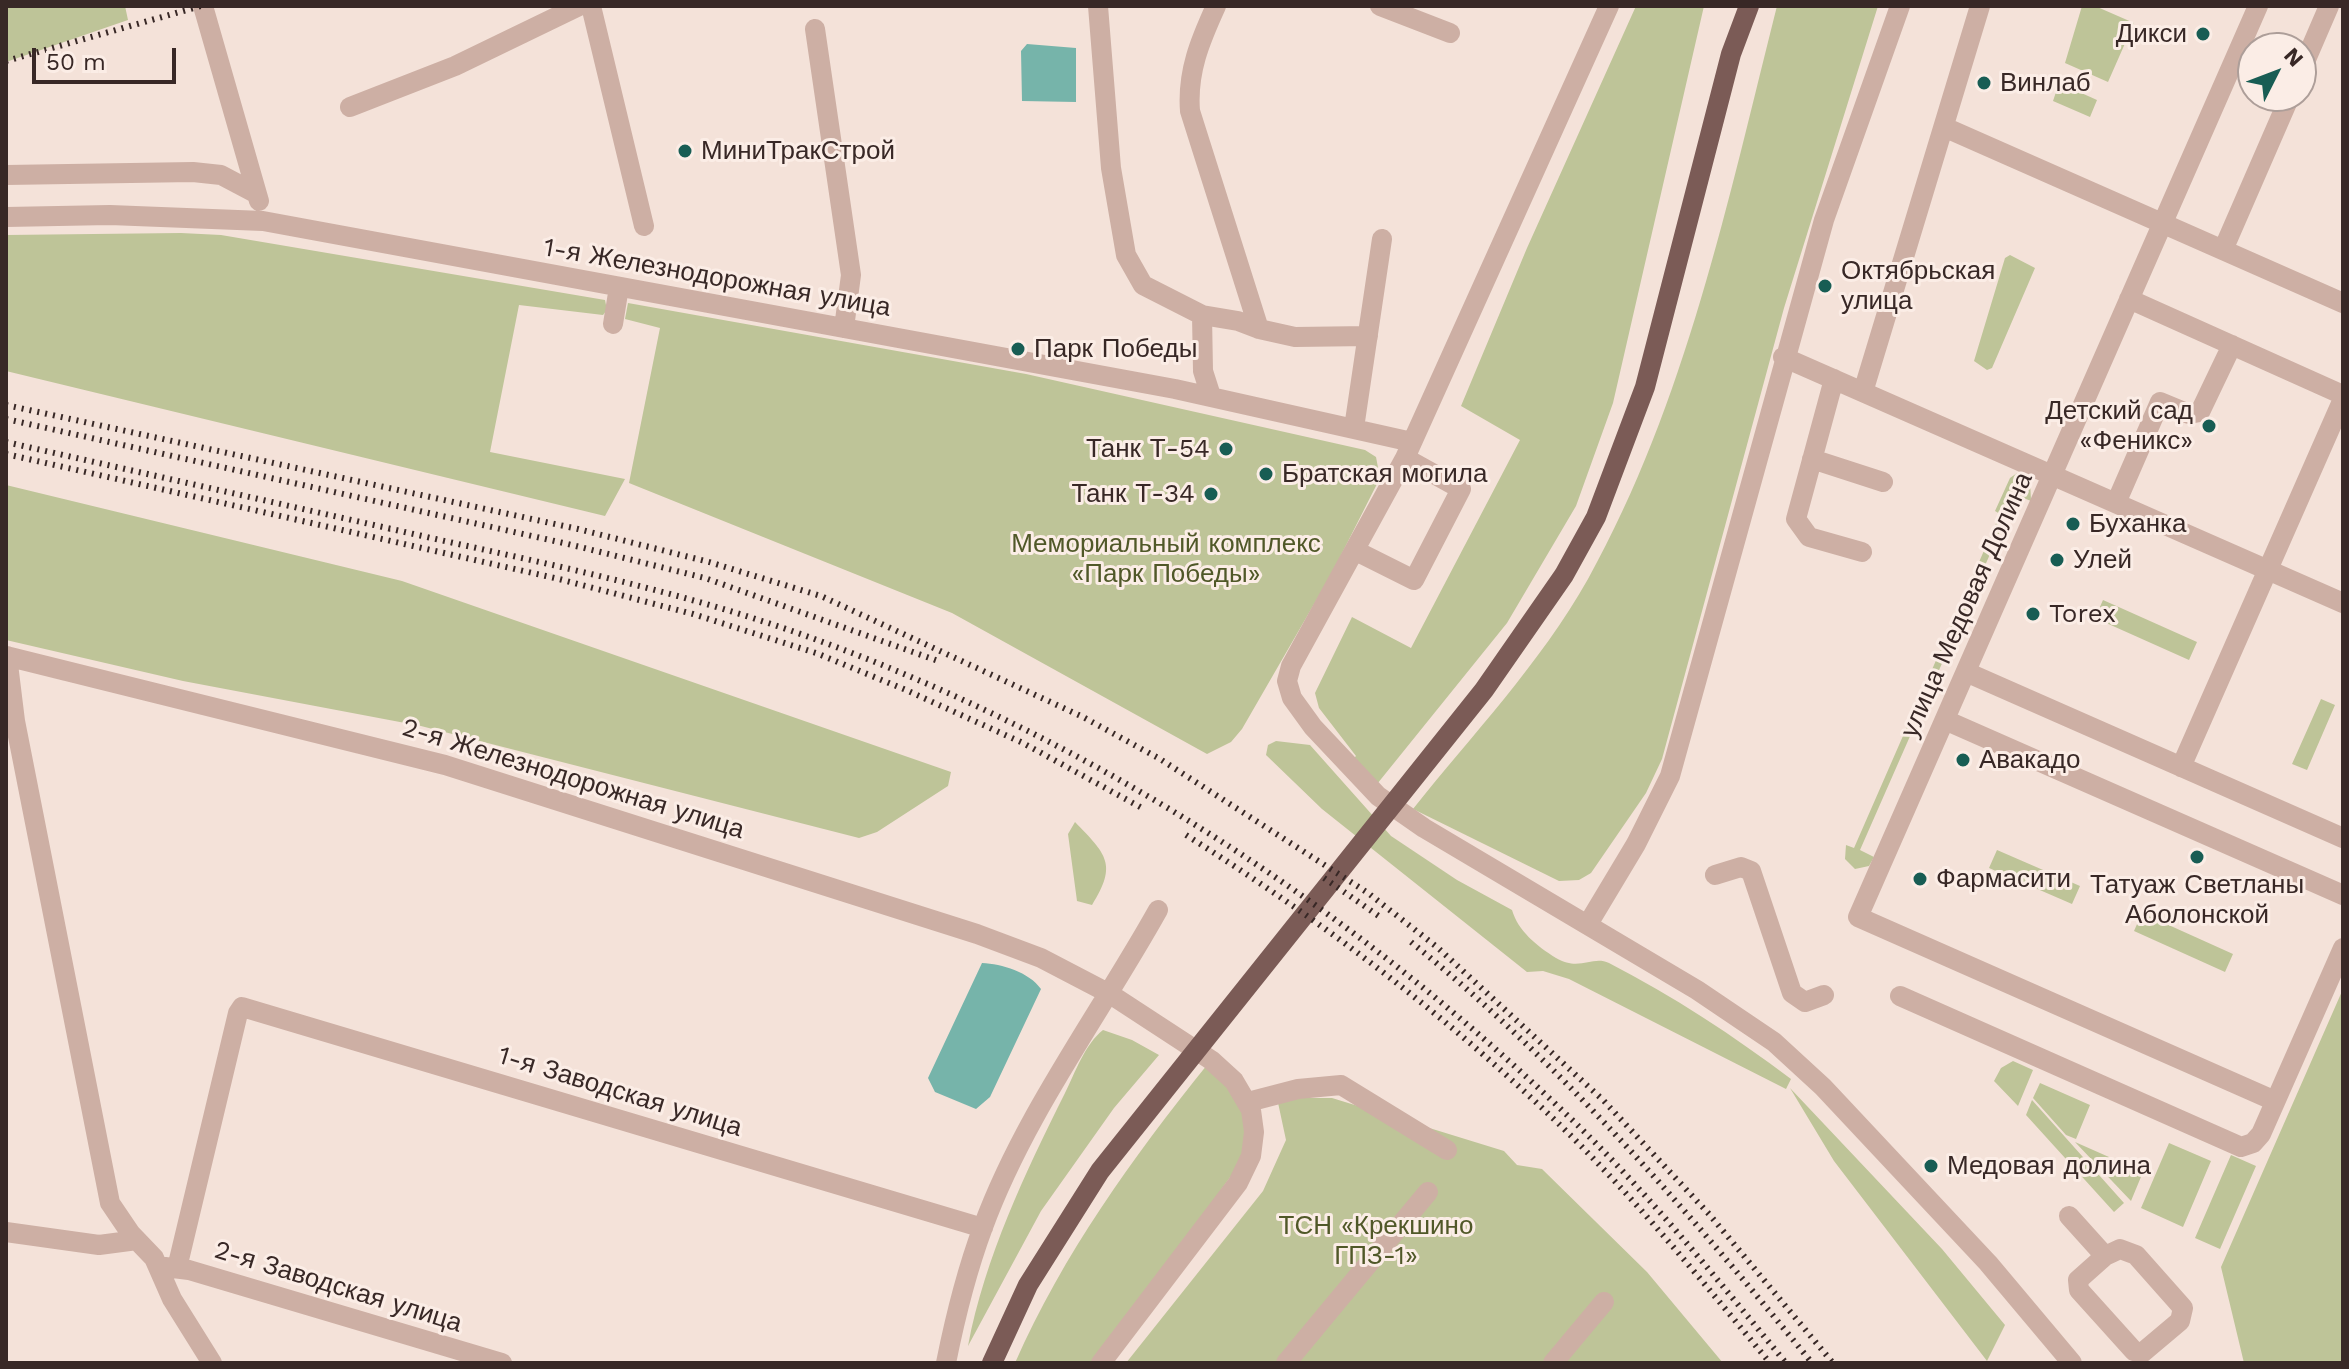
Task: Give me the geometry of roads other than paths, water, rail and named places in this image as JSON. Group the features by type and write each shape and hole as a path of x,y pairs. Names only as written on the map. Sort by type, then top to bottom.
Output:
{"main road":[{"path":"1731,54 1735,6"},
{"path":"992,1363 1019,1303 1064,1224 1135,1124 1440,745 1525,634 1564,575 1596,517 1645,387 1731,54 1749,6"}],"street":[{"path":"203,6 263,221"},
{"path":"350,107 455,66 579,6"},
{"path":"591,6 644,226"},
{"path":"1098,6 1111,168 1126,255 1143,285 1202,315 1238,321 1259,329 1295,337 1368,336"},
{"path":"1216,6 1194,58 1188,87 1190,111 1259,329"},
{"path":"1380,6 1450,33"},
{"path":"1609,6 1408,450 1291,666 1287,681 1292,698 1313,727 1378,796 1424,828 1697,990 1782,1049 1823,1087 1979,1253 2072,1363"},
{"path":"1588,924 1636,844 1670,776 1783,357 1829,206 1900,6"},
{"path":"1863,392 1980,6"},
{"name":"улица Медовая Долина","path":"2258,6 1858,917 2275,1101"},
{"path":"2317,34 2329,6"},
{"path":"815,29 851,275 844,328"},
{"path":"2223,250 2283,112"},
{"path":"1944,127 2343,303"},
{"path":"6,175 193,172 221,175 257,194"},
{"name":"1-я Железнодорожная улица","path":"6,217 157,215 263,221 1211,396 1354,428 1408,450 1461,489 1414,580 1356,551"},
{"path":"1354,428 1382,239"},
{"path":"613,324 619,287"},
{"path":"2129,299 2343,397 2181,767"},
{"path":"1202,315 1203,371 1211,396"},
{"path":"2116,503 2160,402 2189,414 2200,412 2232,345"},
{"path":"1783,357 2343,603"},
{"path":"1834,379 1796,513 1798,526 1809,537 1862,552"},
{"path":"1812,459 1883,482"},
{"path":"6,656 15,721 87,1074 105,1185 119,1219 167,1267 177,1309 212,1363"},
{"name":"2-я Железнодорожная улица","path":"6,656 445,765 977,934 1073,972 1110,994 1211,1060 1234,1081 1248,1102"},
{"path":"1966,672 2343,838"},
{"path":"1945,720 2343,895"},
{"path":"1715,875 1741,867 1754,874 1792,993 1805,1002 1824,995"},
{"path":"946,1363 983,1228 1032,1124 1158,910"},
{"path":"1900,996 2241,1147 2253,1143 2261,1134 2343,948"},
{"name":"1-я Заводская улица","path":"167,1267 242,1007 983,1228"},
{"path":"1101,1363 1238,1183 1253,1141 1253,1120 1248,1102 1298,1089 1341,1085 1447,1150"},
{"path":"1286,1363 1428,1192"},
{"path":"2069,1216 2105,1256"},
{"path":"6,1232 99,1245 137,1240"},
{"path":"2120,1249 2136,1255 2184,1312 2180,1321 2142,1353 2134,1351 2079,1290 2078,1280 2105,1256 2120,1249"},
{"name":"2-я Заводская улица","path":"167,1267 502,1363"},
{"path":"1553,1363 1604,1302"}],"water":[{"path":"1027,44 1076,48 1076,102 1022,101 1021,51"},
{"path":"982,963 1014,970 1030,978 1041,989 990,1097 976,1109 935,1092 928,1078"}],"railway":[{"path":"6,61 201,6"},
{"path":"6,405 578,529 709,562 821,596 1083,717 1160,759 1368,893 1437,947 1603,1100 1709,1214 1833,1363"},
{"path":"6,419 568,544 705,578 941,662"},
{"path":"6,442 536,561 727,610 820,641 923,682 1024,729 1123,782 1218,839 1311,902 1400,969 1485,1040 1597,1144 1680,1236 1786,1363"},
{"path":"6,454 559,579 693,614 816,653 906,690 1023,743 1142,808"},
{"path":"1186,835 1334,935 1427,1008 1517,1085 1616,1182 1770,1363"},
{"path":"1324,878 1383,919"},
{"path":"1411,942 1467,989 1572,1089 1671,1196 1812,1363"}],"place":[{"name":"Дикси","path":"2203,34"},
{"name":"Винлаб","path":"1984,83"},
{"name":"МиниТракСтрой","path":"685,151"},
{"name":"Октябрьская улица","path":"1825,286"},
{"name":"Парк Победы","path":"1018,349"},
{"name":"Детский сад «Феникс»","path":"2209,426"},
{"name":"Танк Т-54","path":"1226,449"},
{"name":"Братская могила","path":"1266,474"},
{"name":"Танк Т-34","path":"1211,494"},
{"name":"Буханка","path":"2073,524"},
{"name":"Улей","path":"2057,560"},
{"name":"Torex","path":"2033,614"},
{"name":"Авакадо","path":"1963,760"},
{"name":"Татуаж Светланы Аболонской","path":"2197,857"},
{"name":"Фармасити","path":"1920,879"},
{"name":"Медовая долина","path":"1931,1166"}],"park label":[{"name":"Мемориальный комплекс «Парк Победы»","path":"1166,559"},
{"name":"ТСН «Крекшино ГПЗ-1»","path":"1376,1241"}]}
